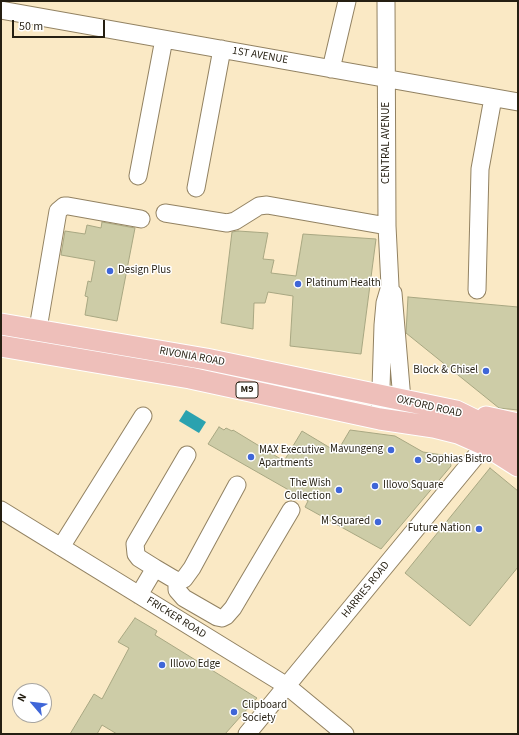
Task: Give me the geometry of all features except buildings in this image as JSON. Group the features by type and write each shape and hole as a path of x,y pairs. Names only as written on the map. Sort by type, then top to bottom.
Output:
{"main road":[{"name":"RIVONIA ROAD","path":"1,324 206,359 382,396"},
{"name":"RIVONIA ROAD","path":"1,346 190,378 389,421"},
{"name":"OXFORD ROAD","path":"382,396 456,411 503,434 518,444"},
{"path":"456,411 518,424"},
{"name":"OXFORD ROAD","path":"389,421 434,427 458,433 485,445 518,466"}],"street":[{"path":"331,69 347,1"},
{"name":"CENTRAL AVENUE","path":"386,1 387,226 390,286 395,301 402,400 389,421"},
{"name":"1ST AVENUE","path":"1,10 518,102"},
{"path":"138,176 164,39"},
{"path":"196,188 222,50"},
{"path":"477,290 480,169 493,98"},
{"path":"165,212 227,223 235,221 259,206 267,205 387,226"},
{"path":"34,352 56,216 61,208 68,206 141,219"},
{"name":"CENTRAL AVENUE","path":"389,421 382,396 383,325 386,294 390,286"},
{"path":"61,547 143,416"},
{"name":"HARRIES ROAD","path":"247,734 485,445"},
{"path":"187,455 135,544 136,554 139,558 155,568 177,581 180,581 187,576 237,485"},
{"name":"FRICKER ROAD","path":"1,510 287,686 345,734"},
{"path":"177,581 177,590 184,598 217,617 222,618 226,616 233,608 291,510"},
{"path":"139,595 155,568"}],"water":[{"path":"186,410 206,422 199,433 179,421"}],"place":[{"name":"Design Plus","path":"110,271"},
{"name":"Platinum Health","path":"298,284"},
{"name":"Block & Chisel","path":"486,371"},
{"name":"Mavungeng","path":"391,450"},
{"name":"MAX Executive Apartments","path":"251,457"},
{"name":"Sophias Bistro","path":"418,460"},
{"name":"Illovo Square","path":"375,486"},
{"name":"The Wish Collection","path":"339,490"},
{"name":"M Squared","path":"378,522"},
{"name":"Future Nation","path":"479,529"},
{"name":"Illovo Edge","path":"162,665"},
{"name":"Clipboard Society","path":"234,712"}]}
